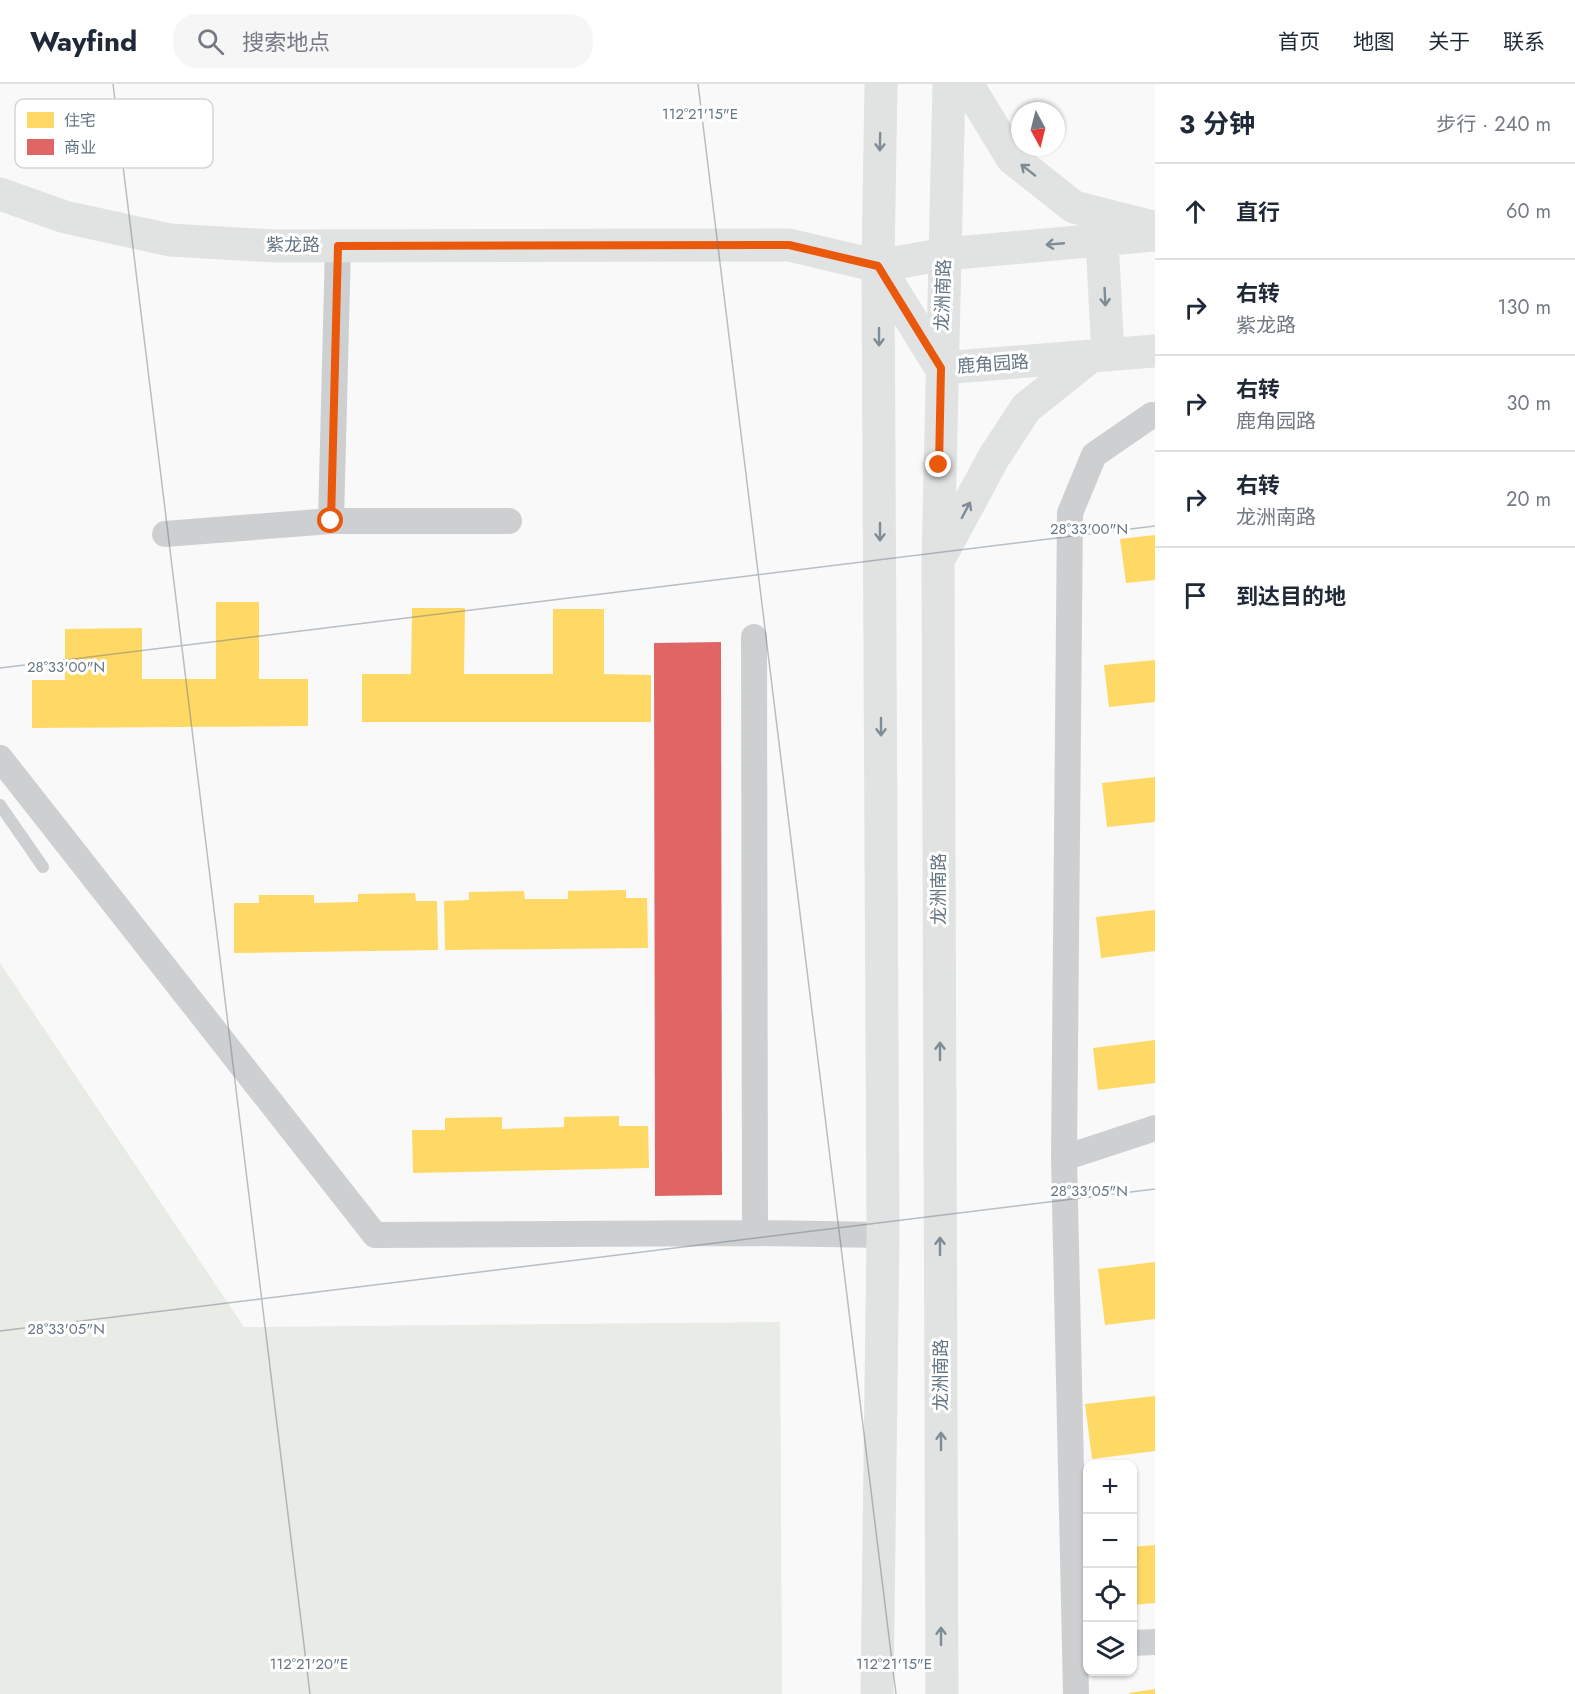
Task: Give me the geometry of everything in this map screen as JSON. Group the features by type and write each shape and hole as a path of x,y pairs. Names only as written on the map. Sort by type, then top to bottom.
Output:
{"main road":[{"path":"877,1694 884,1235 878,266 881,84"},
{"name":"龙洲南路","path":"942,1694 938,561 949,84"},
{"path":"967,84 1012,158 1074,207 1155,228"},
{"name":"紫龙路","path":"0,194 65,217 170,240 275,246 789,245 878,266"},
{"path":"878,266 945,254 1155,235"},
{"path":"938,561 994,457 1026,408 1099,356 1102,240"},
{"name":"鹿角园路","path":"878,266 941,368 1155,351"}],"street":[{"path":"331,521 338,246"},
{"path":"1076,1694 1081,1646 1064,1158 1070,513 1094,455 1152,415"},
{"path":"165,534 331,521 509,521"},
{"path":"754,637 755,1233"},
{"path":"0,758 375,1235 755,1233 884,1235"},
{"path":"1064,1158 1155,1128"},
{"path":"1137,1643 1155,1642"}],"lane":[{"path":"0,805 43,867"}],"shaded area":[{"path":"0,963 244,1327 780,1322 782,1694 0,1694"}],"building: 住宅":[{"path":"1155,535 1155,580 1126,583 1120,539"},
{"path":"216,602 259,602 259,679 308,679 308,726 32,728 32,680 65,680 65,629 142,628 142,679 216,679"},
{"path":"412,608 465,608 464,674 553,674 553,609 604,609 604,674 651,675 651,722 362,722 362,674 411,674"},
{"path":"1155,660 1155,702 1109,707 1104,665"},
{"path":"1155,777 1155,822 1107,827 1102,783"},
{"path":"626,890 626,898 647,898 648,948 445,950 444,901 469,900 469,892 524,891 525,899 568,899 568,891"},
{"path":"415,893 416,901 437,901 438,950 234,953 234,903 259,903 259,895 314,895 314,903 358,902 358,894"},
{"path":"1155,910 1155,951 1101,958 1096,917"},
{"path":"1155,1040 1155,1083 1098,1090 1093,1048"},
{"path":"619,1116 619,1126 648,1126 649,1168 413,1173 412,1130 445,1130 445,1118 502,1117 502,1129 564,1127 564,1117"},
{"path":"1155,1262 1155,1319 1105,1325 1098,1269"},
{"path":"1155,1396 1155,1451 1092,1459 1085,1404"},
{"path":"1155,1545 1155,1603 1137,1605 1137,1547"},
{"path":"1155,1689 1155,1694 1129,1693"}],"building: 商业":[{"path":"721,642 722,1195 655,1196 654,643"}],"route":[{"path":"331,521 338,246 789,245 878,266 941,368 939,465"}]}
